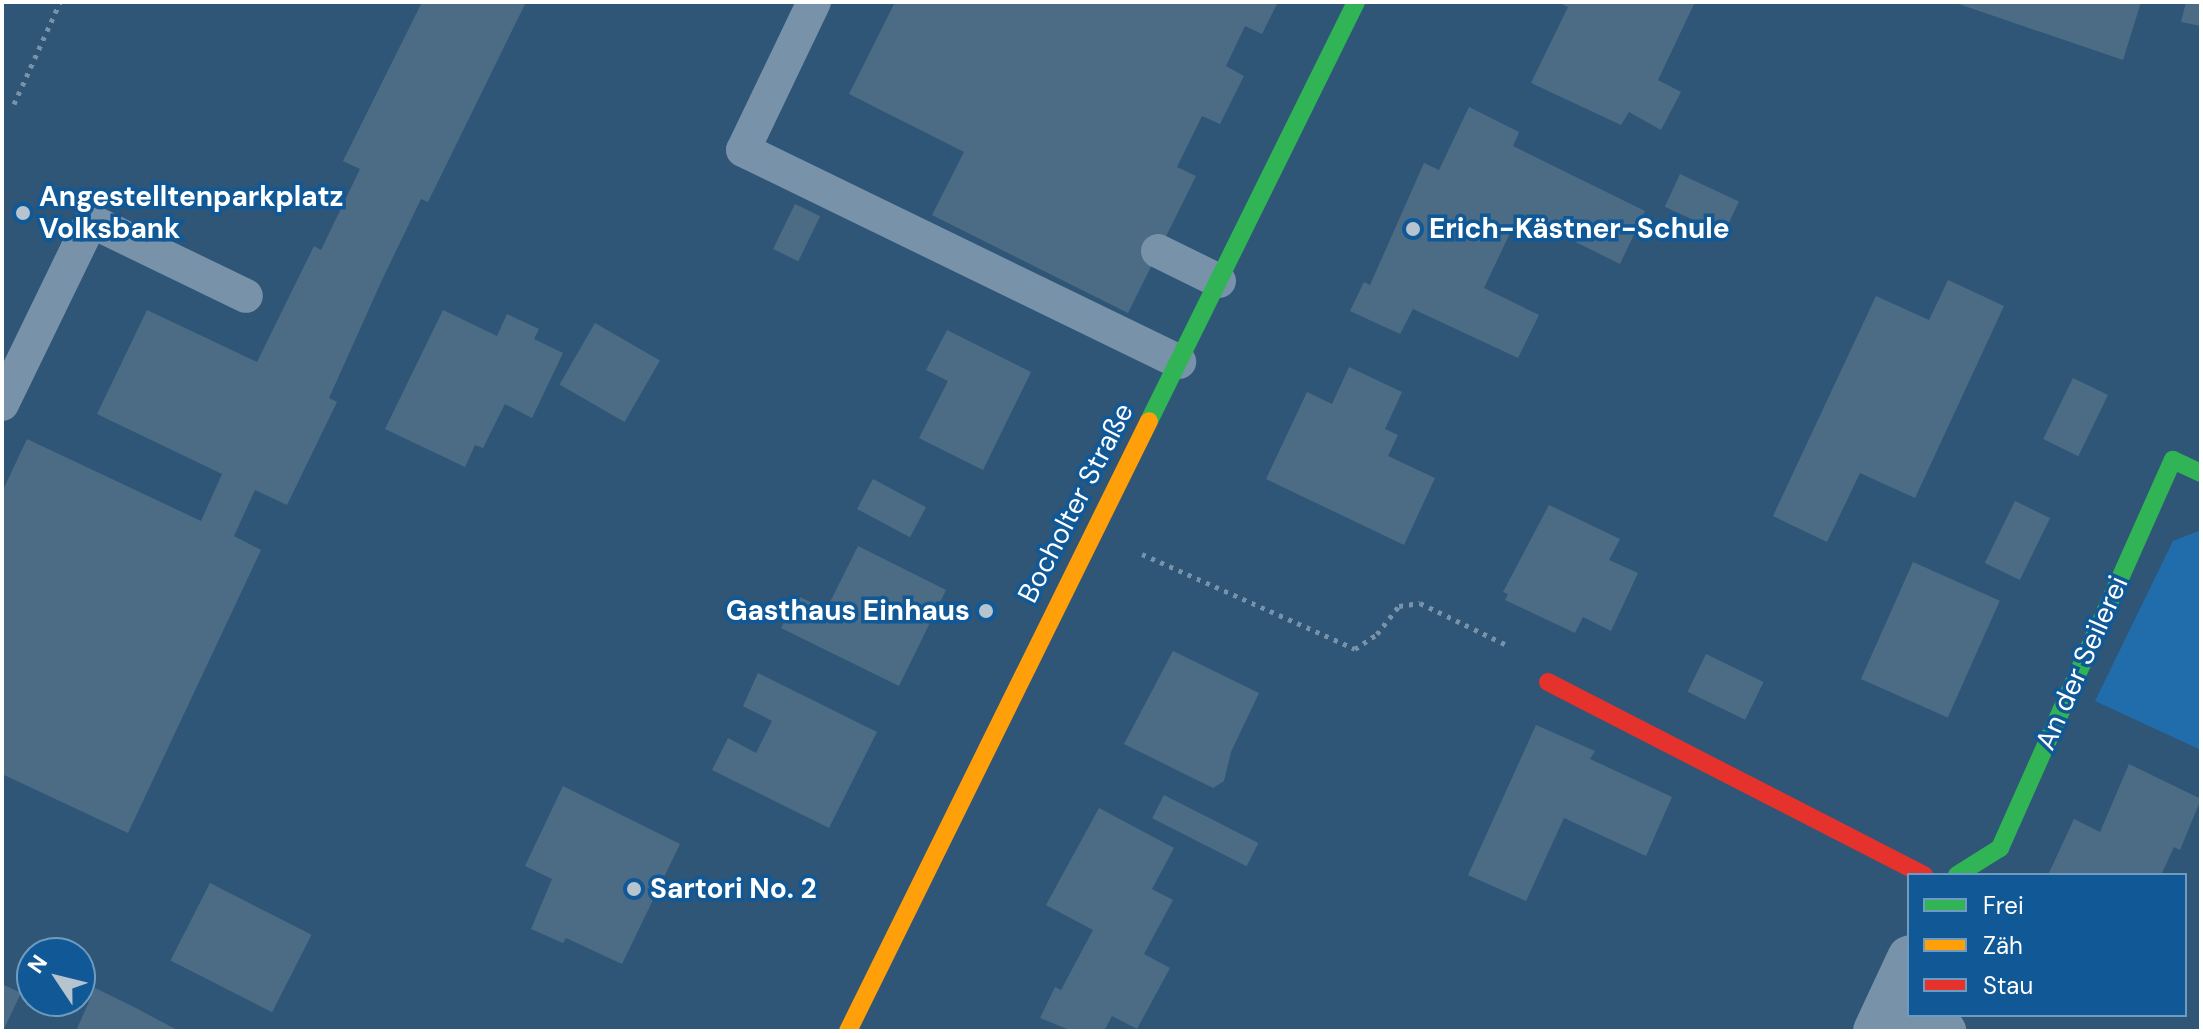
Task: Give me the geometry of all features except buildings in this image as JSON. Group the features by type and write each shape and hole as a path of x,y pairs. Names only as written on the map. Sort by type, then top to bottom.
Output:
{"street":[{"name":"Bocholter Straße","path":"848,1031 1356,2"},
{"name":"An der Seilerei","path":"1960,873 2000,848 2173,460 2201,473"},
{"path":"1548,682 1920,873"},
{"path":"1907,967 1896,1016 1944,1031"}],"lane":[{"path":"814,2 743,150 1179,362"},
{"path":"2,404 91,221 246,296"},
{"path":"1158,251 1219,281"}],"path":[{"path":"14,104 60,2"},
{"path":"1094,532 1355,649 1377,634 1399,606 1420,603 1535,659 1548,682"}],"shaded area":[{"path":"2201,530 2201,750 2095,701 2173,541"}],"traffic: fast":[{"path":"1149,421 1356,2"},
{"path":"1960,873 2000,848 2173,460 2201,473"}],"traffic: slow":[{"path":"848,1031 1149,421"}],"traffic: jam":[{"path":"1548,682 1920,873"}],"place":[{"name":"Angestelltenparkplatz Volksbank","path":"23,213"},
{"name":"Erich-Kästner-Schule","path":"1413,229"},
{"name":"Gasthaus Einhaus","path":"986,611"},
{"name":"Sartori No. 2","path":"634,889"}]}
